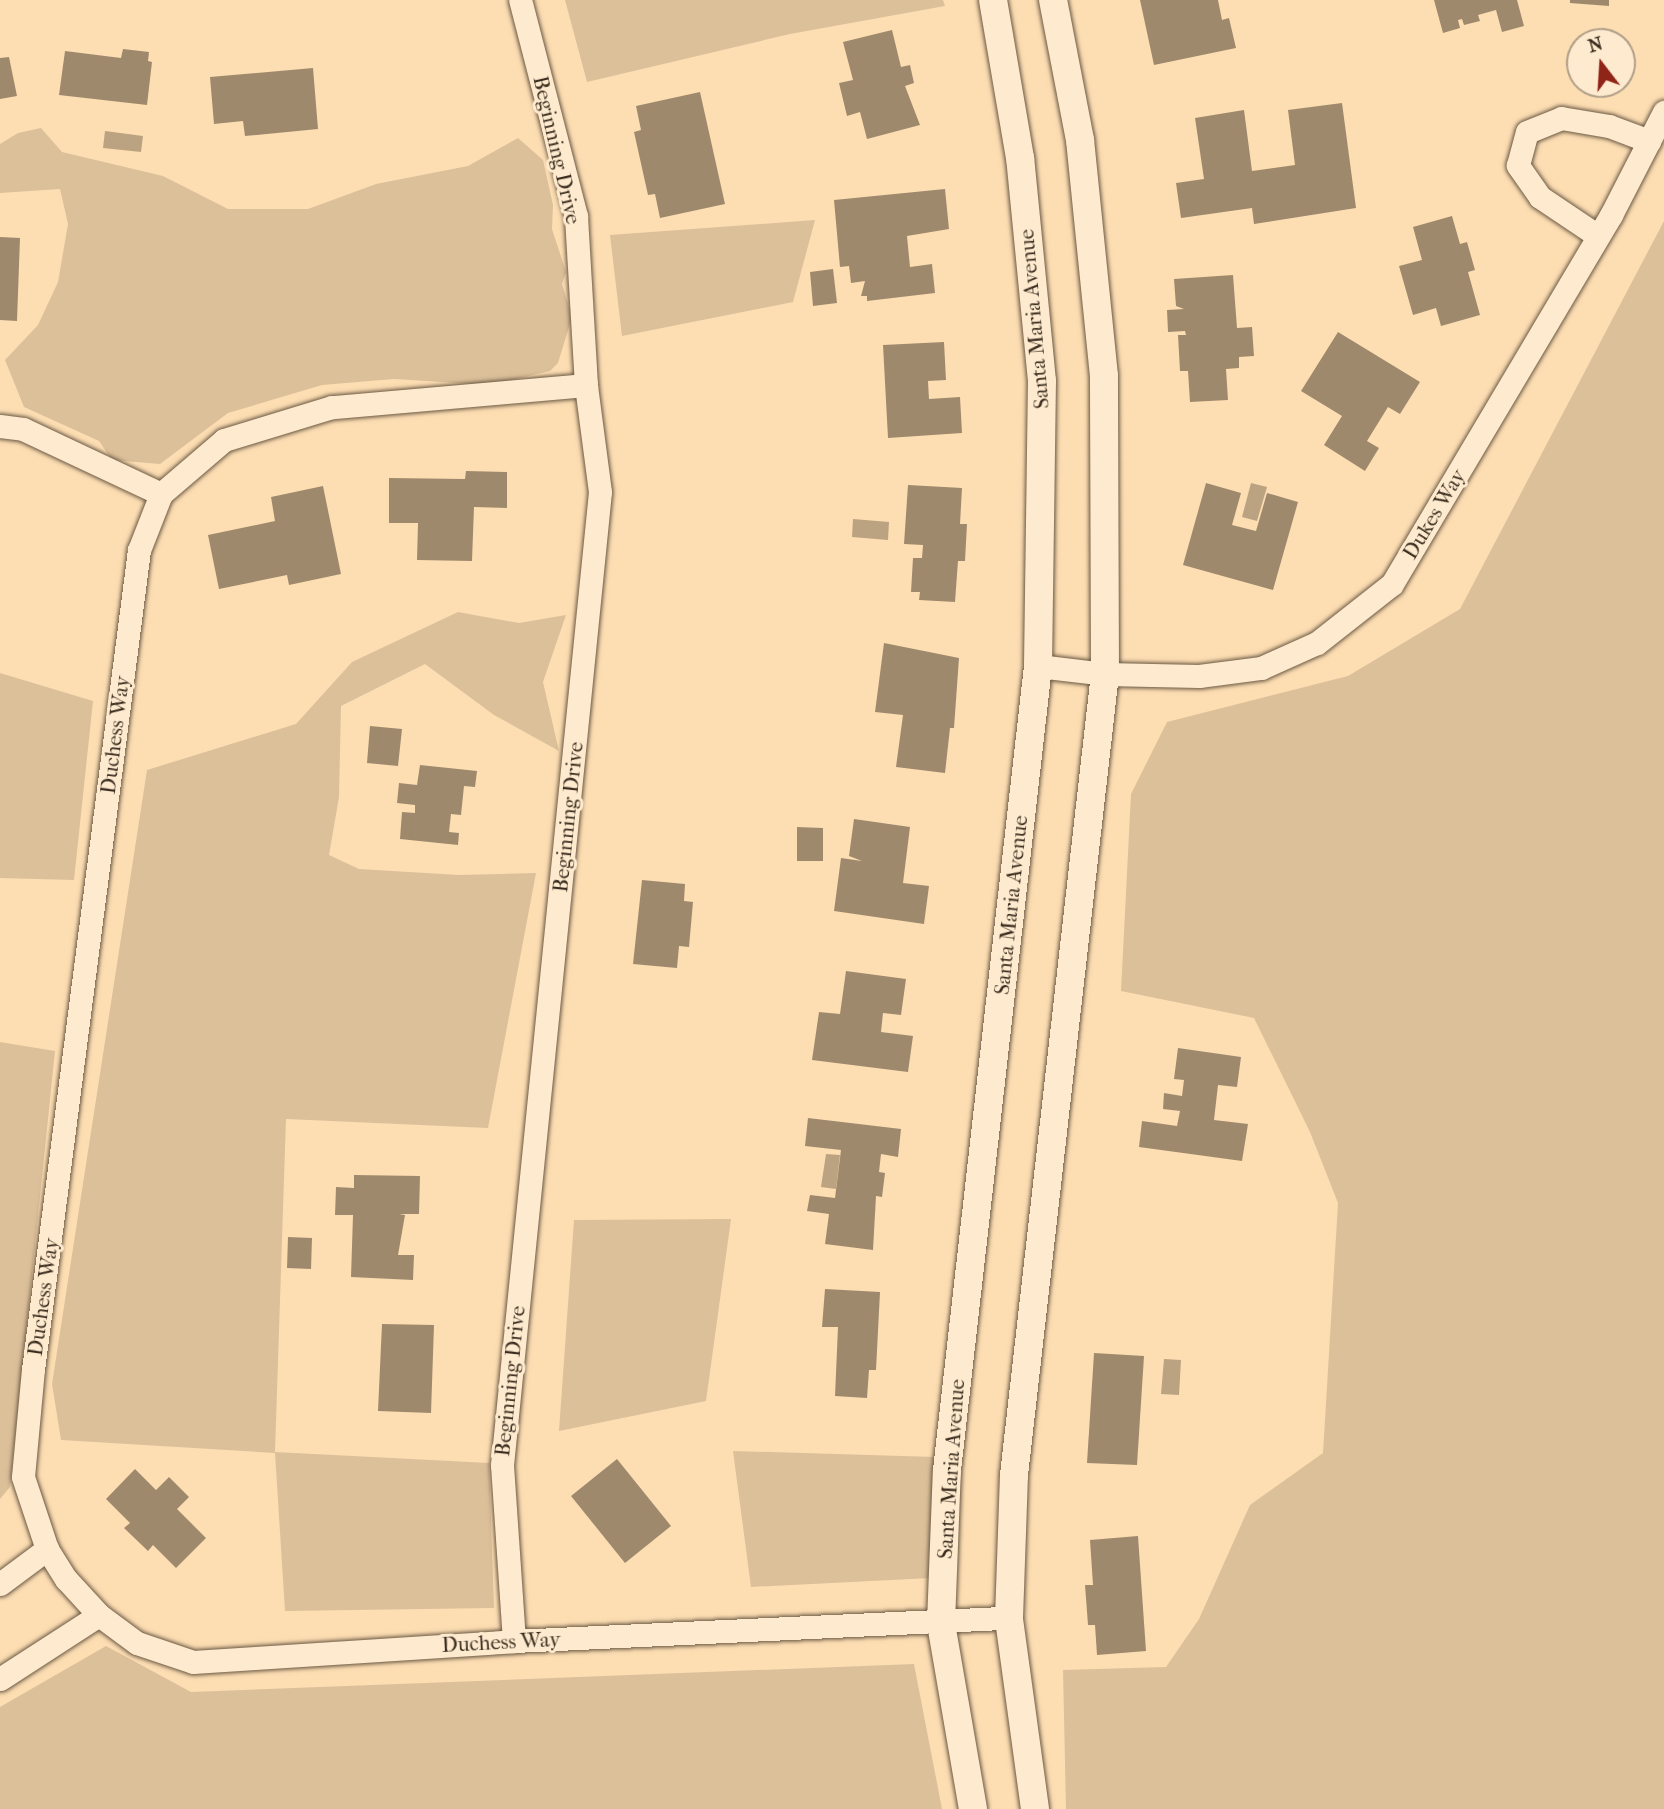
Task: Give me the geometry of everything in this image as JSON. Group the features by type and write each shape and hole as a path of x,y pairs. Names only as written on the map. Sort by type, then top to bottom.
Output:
{"street":[{"name":"Beginning Drive","path":"514,1640 502,1465 600,492 586,385 576,216 520,0"},
{"name":"Santa Maria Avenue","path":"973,1809 941,1623 947,1470 1038,666 1042,381 1020,158 993,0"},
{"path":"1035,1809 1009,1618 1014,1475 1105,674 1104,376 1080,140 1053,0"},
{"name":"Dukes Way","path":"1038,666 1105,674 1199,676 1261,668 1317,643 1392,584 1598,236 1664,112"},
{"path":"1598,236 1540,197 1518,166 1527,132 1560,118 1609,126 1649,141"},
{"name":"Duchess Way","path":"586,385 332,408 224,440 161,494 139,550 33,1369 23,1477 47,1549 66,1579 99,1615 137,1643 193,1662 514,1640 1009,1618"},
{"path":"0,426 23,429 161,494"},
{"path":"0,1584 47,1549"},
{"path":"0,1679 99,1615"}],"shaded area":[{"path":"565,0 943,0 945,6 790,34 587,82"},
{"path":"41,128 62,152 163,176 228,209 308,209 376,184 468,166 518,138 543,160 553,205 552,229 566,272 562,284 572,317 558,363 550,371 490,385 394,379 322,385 228,413 160,464 112,460 99,441 24,407 5,360 38,325 58,282 68,224 60,189 0,193 0,144 18,133"},
{"path":"105,131 143,136 141,152 103,148"},
{"path":"815,220 793,302 622,336 610,235"},
{"path":"1664,221 1664,1809 1066,1809 1063,1670 1166,1667 1199,1619 1250,1505 1323,1453 1338,1203 1310,1132 1254,1018 1121,991 1131,794 1167,722 1348,676 1460,609"},
{"path":"1251,483 1267,487 1257,521 1242,517"},
{"path":"853,519 889,522 888,540 852,537"},
{"path":"458,612 519,623 566,615 543,682 559,751 494,715 425,664 341,706 339,797 329,855 359,869 459,875 536,873 488,1128 286,1119 275,1452 489,1463 494,1608 285,1611 275,1453 61,1440 52,1384 147,770 296,724 352,662"},
{"path":"0,673 93,701 74,880 0,878"},
{"path":"0,1042 55,1051 10,1487 0,1499"},
{"path":"826,1154 840,1155 836,1189 821,1187"},
{"path":"731,1219 706,1401 559,1431 574,1220"},
{"path":"1164,1359 1181,1360 1179,1395 1161,1394"},
{"path":"733,1451 935,1457 931,1578 751,1587"},
{"path":"106,1646 191,1692 914,1664 942,1809 0,1809 0,1707"}],"building":[{"path":"1140,0 1218,0 1222,20 1229,18 1236,48 1154,65"},
{"path":"1434,0 1517,0 1524,26 1502,32 1496,10 1478,15 1480,21 1464,25 1462,19 1458,20 1460,28 1443,33"},
{"path":"1570,0 1609,0 1609,6 1570,3"},
{"path":"892,30 901,67 910,65 914,83 905,86 920,125 867,139 860,112 847,116 839,83 853,80 843,42"},
{"path":"123,49 149,52 148,61 152,62 147,105 59,95 65,51 121,58"},
{"path":"9,57 17,96 0,99 0,58"},
{"path":"313,68 318,129 245,136 243,121 214,124 210,77"},
{"path":"700,92 725,204 660,218 655,194 648,195 634,132 641,130 636,106"},
{"path":"1342,103 1356,208 1254,224 1252,208 1181,218 1176,183 1204,179 1195,118 1244,110 1252,171 1295,165 1288,110"},
{"path":"945,189 949,229 907,236 910,267 932,264 935,293 867,301 867,296 861,296 865,281 851,283 849,266 840,267 834,200"},
{"path":"1452,216 1460,244 1467,242 1475,270 1468,272 1480,315 1441,326 1436,308 1413,315 1399,266 1422,260 1413,227"},
{"path":"0,237 20,238 17,321 0,320"},
{"path":"833,269 837,303 813,306 810,272"},
{"path":"1233,275 1237,328 1252,327 1254,356 1239,357 1239,368 1226,369 1228,400 1190,402 1188,371 1180,371 1178,335 1186,335 1185,331 1168,332 1167,310 1184,309 1176,306 1174,279"},
{"path":"1338,332 1420,382 1400,414 1388,407 1367,441 1379,448 1365,471 1324,445 1342,416 1301,391"},
{"path":"944,342 946,380 928,381 929,399 960,397 962,433 888,438 883,345"},
{"path":"466,471 507,472 507,508 474,507 472,561 417,560 418,523 389,523 389,478 465,479"},
{"path":"1206,483 1241,493 1232,525 1256,531 1267,493 1298,502 1273,590 1183,565"},
{"path":"908,485 962,488 960,524 967,524 965,561 958,561 955,602 919,600 920,592 911,592 913,558 922,558 923,545 904,544"},
{"path":"323,486 341,574 289,585 287,575 219,589 208,535 275,521 271,497"},
{"path":"884,643 959,658 954,728 950,728 945,773 896,767 903,715 875,712"},
{"path":"370,726 402,729 398,766 367,763"},
{"path":"420,765 477,771 475,787 464,786 461,815 451,814 449,832 459,833 458,845 400,839 402,812 415,813 415,805 397,803 399,783 417,785"},
{"path":"854,819 910,827 903,883 929,886 924,924 834,911 841,858 862,861 849,856"},
{"path":"797,827 823,828 823,861 797,861"},
{"path":"642,880 685,884 684,901 693,902 689,947 679,946 677,968 633,964"},
{"path":"846,971 906,979 901,1015 883,1013 881,1032 913,1036 908,1072 812,1060 819,1012 840,1014"},
{"path":"1178,1048 1241,1057 1237,1087 1218,1085 1214,1120 1248,1124 1242,1161 1139,1147 1142,1121 1177,1126 1180,1111 1163,1109 1164,1093 1182,1096 1184,1080 1174,1079"},
{"path":"808,1118 901,1129 898,1157 881,1154 879,1172 885,1173 882,1197 876,1196 873,1250 825,1244 829,1214 807,1211 810,1195 835,1198 841,1150 805,1146"},
{"path":"354,1175 420,1176 419,1214 399,1214 405,1215 398,1255 414,1255 413,1280 351,1277 353,1215 335,1215 336,1187 354,1188"},
{"path":"288,1237 312,1238 311,1269 287,1268"},
{"path":"825,1289 880,1292 876,1370 869,1370 867,1398 835,1396 838,1327 822,1327"},
{"path":"382,1324 434,1325 431,1413 378,1411"},
{"path":"1094,1353 1144,1356 1137,1465 1087,1463"},
{"path":"617,1459 671,1526 625,1563 571,1496"},
{"path":"135,1469 156,1490 169,1477 189,1497 177,1509 206,1538 176,1568 153,1545 148,1551 124,1528 130,1523 106,1499"},
{"path":"1138,1536 1146,1651 1097,1655 1095,1625 1088,1625 1085,1585 1093,1585 1090,1540"}]}
